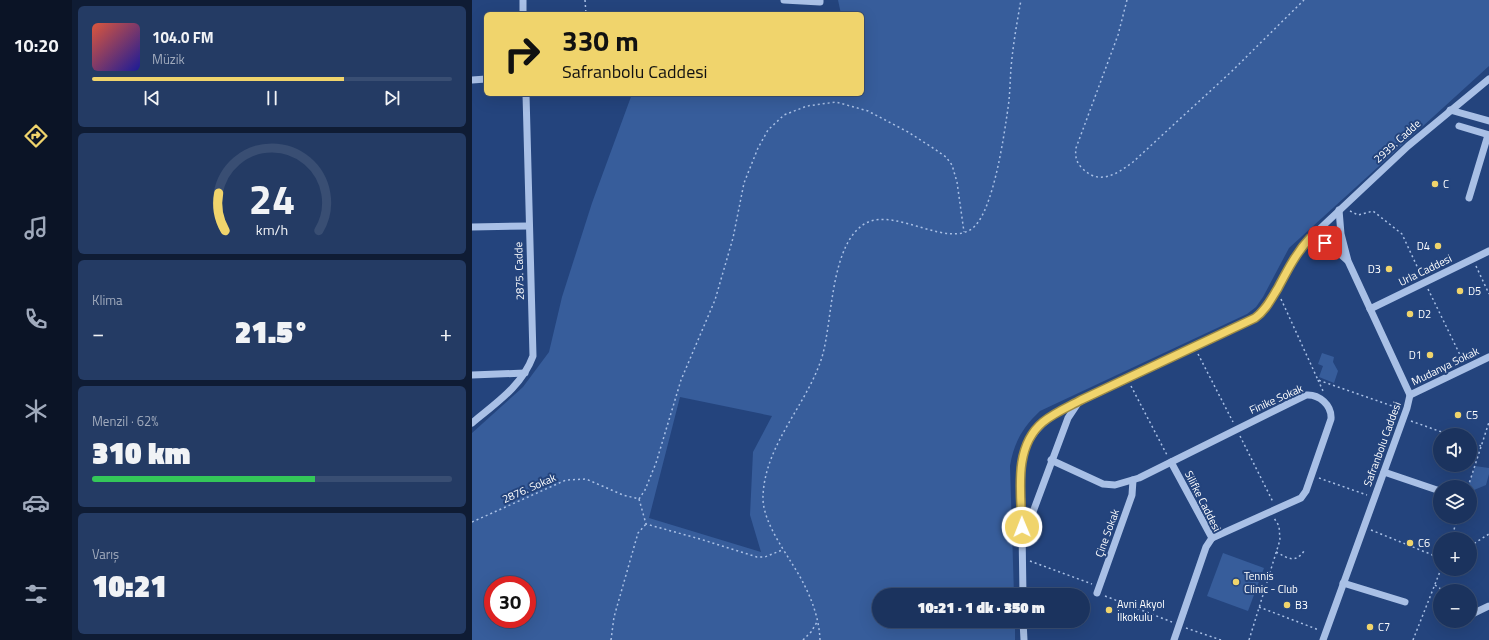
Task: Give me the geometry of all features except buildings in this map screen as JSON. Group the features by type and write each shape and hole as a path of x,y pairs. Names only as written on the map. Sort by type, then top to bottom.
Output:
{"street":[{"path":"523,0 523,12"},
{"path":"784,0 820,2 820,0"},
{"path":"472,80 484,79"},
{"name":"2939. Cadde","path":"1023,588 1022,458 1027,444 1034,432 1042,423 1058,412 1081,400 1250,321 1264,311 1296,255 1310,238 1395,157 1489,79"},
{"name":"2875. Cadde","path":"472,423 512,389 525,373 533,356 526,96"},
{"path":"1450,110 1489,121"},
{"path":"1459,126 1488,135 1469,198"},
{"name":"Safranbolu Caddesi","path":"1323,640 1406,411 1410,395 1348,261 1342,234 1342,208"},
{"path":"472,227 529,226"},
{"name":"Safranbolu Caddesi","path":"1310,238 1334,248 1348,261"},
{"name":"Urla Caddesi","path":"1370,309 1489,251"},
{"name":"Mudanya Sokak","path":"1410,395 1489,357"},
{"path":"472,375 525,373"},
{"name":"Finike Sokak","path":"1051,460 1106,484 1116,485 1133,480 1306,395 1319,398 1330,410 1331,416 1312,475 1306,491 1301,498 1212,538"},
{"path":"1022,542 1051,460 1068,418 1073,408 1081,400"},
{"name":"Silifke Caddesi","path":"1171,462 1212,538 1206,547 1174,640"},
{"path":"1384,472 1433,489"},
{"name":"Çine Sokak","path":"1098,590 1132,495 1133,480"},
{"path":"1343,583 1405,602"},
{"path":"1477,612 1489,606"},
{"path":"1023,628 1024,640"}],"path":[{"path":"585,0 586,12"},
{"path":"820,640 818,622 812,602 791,561 782,549 763,506 766,472 774,450 812,380 822,357 841,258 849,240 867,223 877,220 890,220 942,233 956,234 975,227 981,218 990,200 998,168 1009,106 1011,66 1021,0"},
{"path":"1127,0 1118,35 1076,148 1076,159 1079,165 1089,175 1097,177 1117,173 1133,162 1232,72 1304,0"},
{"path":"646,524 639,499 645,490 656,463 681,380 715,300 733,238 744,183 758,148 768,130 784,115 807,106 836,102 868,112 908,132 933,148 946,157 952,166 957,182 964,232"},
{"path":"1342,208 1361,215 1373,211 1402,234 1466,368"},
{"path":"1473,259 1489,294"},
{"path":"1277,290 1318,380 1406,411"},
{"path":"1127,379 1171,462"},
{"path":"1403,418 1433,429"},
{"path":"1470,480 1489,422"},
{"path":"1477,445 1481,446"},
{"path":"1312,475 1374,498"},
{"name":"2876. Sokak","path":"472,522 566,480 586,479 623,496 639,499"},
{"path":"1249,640 1280,540 1280,526 1269,513"},
{"path":"646,524 757,557 765,557 782,549"},
{"path":"611,640 614,617 638,532 646,524"},
{"path":"1363,527 1433,555"},
{"path":"1477,542 1489,536"},
{"path":"1276,552 1293,559 1300,557 1304,550"},
{"path":"1022,558 1179,625 1221,640"},
{"path":"1413,640 1433,590"},
{"path":"1259,607 1325,632"},
{"path":"803,640 818,622"}],"shaded area":[{"path":"838,0 1489,0 1489,66 1289,248 1263,297 1256,307 1247,314 1040,411 1024,429 1017,442 1010,466 1014,588 872,588 872,628 1015,628 1015,640 472,640 472,433 523,387 549,352 562,297 592,203 631,96 864,96 864,12 841,12","holes":["680,397 772,416 753,452 750,515 761,552 649,518"]},
{"path":"1322,353 1334,357 1333,362 1338,371 1334,383 1319,377 1323,366 1318,364"},
{"path":"1477,466 1489,468 1486,485 1477,489 1477,480 1471,480 1473,472 1477,472"},
{"name":"Tennis Clinic - Club","path":"1223,553 1264,568 1248,611 1207,596"}],"place":[{"name":"C","path":"1435,184"},
{"name":"D4","path":"1438,246"},
{"name":"D3","path":"1389,269"},
{"name":"D5","path":"1460,291"},
{"name":"D2","path":"1410,314"},
{"name":"D1","path":"1430,355"},
{"name":"C5","path":"1458,415"},
{"name":"C6","path":"1410,543"},
{"name":"Tennis Clinic - Club","path":"1236,582"},
{"name":"B3","path":"1287,605"},
{"name":"Avni Akyol İlkokulu","path":"1109,610"},
{"name":"C7","path":"1370,627"}],"route":[{"path":"1022,527 1022,458 1029,440 1042,423 1058,412 1081,400 1260,315 1268,306 1302,246 1310,238 1325,243"}]}
